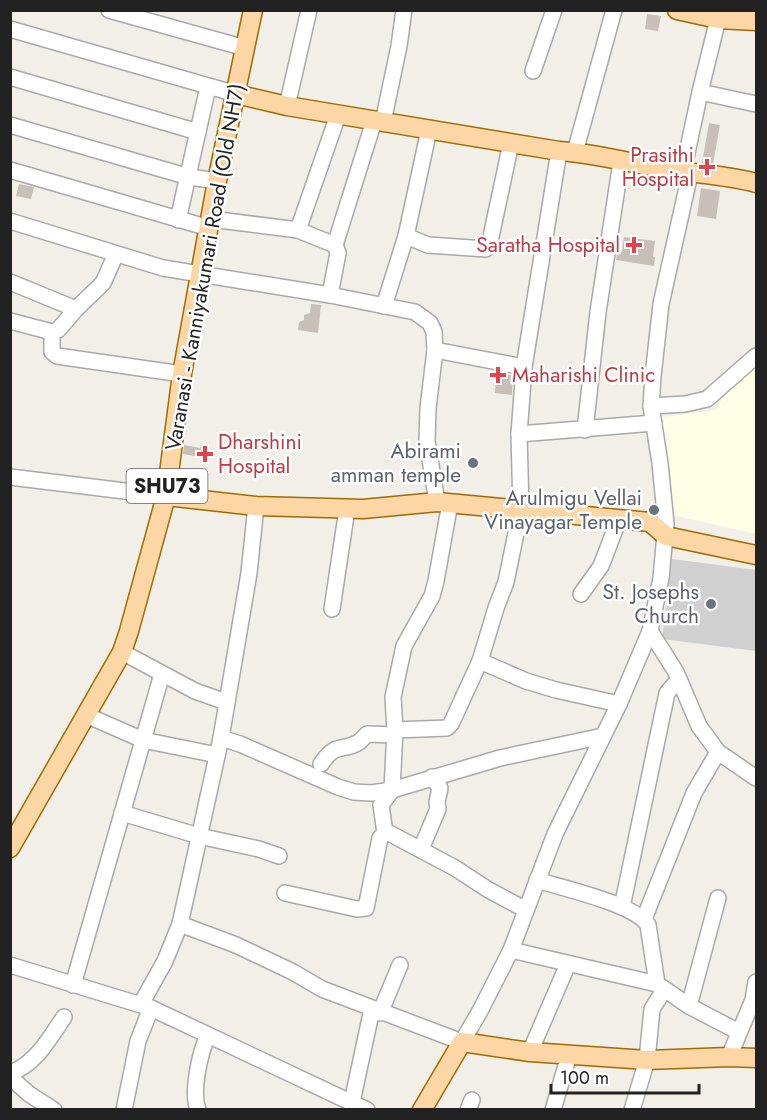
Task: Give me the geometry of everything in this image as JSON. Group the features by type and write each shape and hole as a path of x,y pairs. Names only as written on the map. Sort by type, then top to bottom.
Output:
{"main road":[{"name":"Varanasi - Kanniyakumari Road (Old NH7)","path":"10,848 122,652 166,496 182,374 217,182 253,10"},
{"path":"680,11 756,21"},
{"path":"236,94 338,115 756,183"},
{"path":"166,496 256,506 363,509 443,503 521,509 619,519 756,543"},
{"path":"661,527 756,555"},
{"path":"422,1110 462,1042 530,1052 647,1060 756,1058"}],"street":[{"path":"109,10 245,48"},
{"path":"286,106 309,10"},
{"path":"330,295 338,253 335,245 379,122 399,46 404,10"},
{"path":"532,71 554,10"},
{"path":"321,764 328,754 337,748 359,742 367,734 447,728 451,724 480,661 506,582 521,509 519,434 524,367 567,151 614,10"},
{"path":"180,924 236,945 293,972 322,989 462,1042 510,950 555,834 619,704 650,631 661,578 661,527 651,406 661,304 700,92 726,17"},
{"path":"10,30 236,94"},
{"path":"10,77 198,132"},
{"path":"178,220 208,87"},
{"path":"700,92 756,104"},
{"path":"298,230 338,115"},
{"path":"10,125 189,177 217,182"},
{"path":"384,306 405,236 429,130"},
{"path":"405,236 428,245 486,249 489,246 511,143"},
{"path":"585,430 598,312 621,162"},
{"path":"10,170 178,220 298,230 335,245"},
{"path":"10,221 164,268 330,295 415,312 430,323 434,332 435,350 428,408 427,441 443,503 432,596 404,646 393,697 395,733 393,790 381,804 386,833"},
{"path":"10,321 52,333 58,330 103,283 116,254"},
{"path":"10,282 76,309"},
{"path":"52,333 52,352 57,356 182,374"},
{"path":"435,350 524,367"},
{"path":"651,406 685,404 706,399 756,356"},
{"path":"519,434 654,423"},
{"path":"10,477 166,496"},
{"path":"124,1110 146,1006 180,924 221,738 249,573 256,506"},
{"path":"332,609 346,509"},
{"path":"581,594 601,566 619,519"},
{"path":"650,631 678,680 699,726 718,752 756,778"},
{"path":"122,652 195,692 226,702"},
{"path":"480,661 526,681 619,704"},
{"path":"73,985 162,674"},
{"path":"622,907 667,693 678,680"},
{"path":"86,715 143,740 217,754"},
{"path":"221,738 240,744 338,787 371,793 393,790 500,758 603,736"},
{"path":"644,919 694,793 718,752"},
{"path":"421,849 438,809 440,788 432,777"},
{"path":"122,813 199,836 259,849 279,856"},
{"path":"386,833 455,867 487,889 526,910"},
{"path":"285,893 357,909 366,908 380,838 386,833"},
{"path":"537,880 622,907 644,919 648,925 661,987 652,1009 647,1060 632,1110"},
{"path":"689,1006 718,898"},
{"path":"510,950 661,987 689,1006 739,1032"},
{"path":"530,1052 568,964"},
{"path":"10,965 146,1006 358,1107 376,1011 400,965"},
{"path":"729,1057 756,995"},
{"path":"54,1110 29,1094 10,1075 22,1069 34,1058 64,1017"},
{"path":"198,1110 195,1096 200,1056 208,1035"},
{"path":"553,1110 569,1055"}],"shaded area":[{"path":"756,367 756,534 673,515 662,417 716,410 725,393"},
{"name":"St. Josephs Church","path":"672,559 756,570 756,651 662,639"}],"building":[{"path":"647,14 661,16 658,31 645,29"},
{"path":"709,123 720,125 713,164 702,163"},
{"path":"19,184 34,187 31,199 16,196"},
{"path":"701,188 720,191 716,219 697,216"},
{"path":"624,237 655,241 654,266 616,260 617,251 622,252"},
{"path":"311,304 321,305 318,333 298,330 299,322 304,320 304,315 310,313"},
{"path":"496,374 513,375 512,395 495,393"},
{"path":"184,445 200,448 201,445 208,446 206,458 183,454"}],"place":[{"name":"Prasithi Hospital","path":"707,167"},
{"name":"Saratha Hospital","path":"634,245"},
{"name":"Maharishi Clinic","path":"498,375"},
{"name":"Dharshini Hospital","path":"205,454"},
{"name":"Abirami amman temple","path":"473,463"},
{"name":"Arulmigu Vellai Vinayagar Temple","path":"654,510"},
{"name":"St. Josephs Church","path":"711,604"}]}
